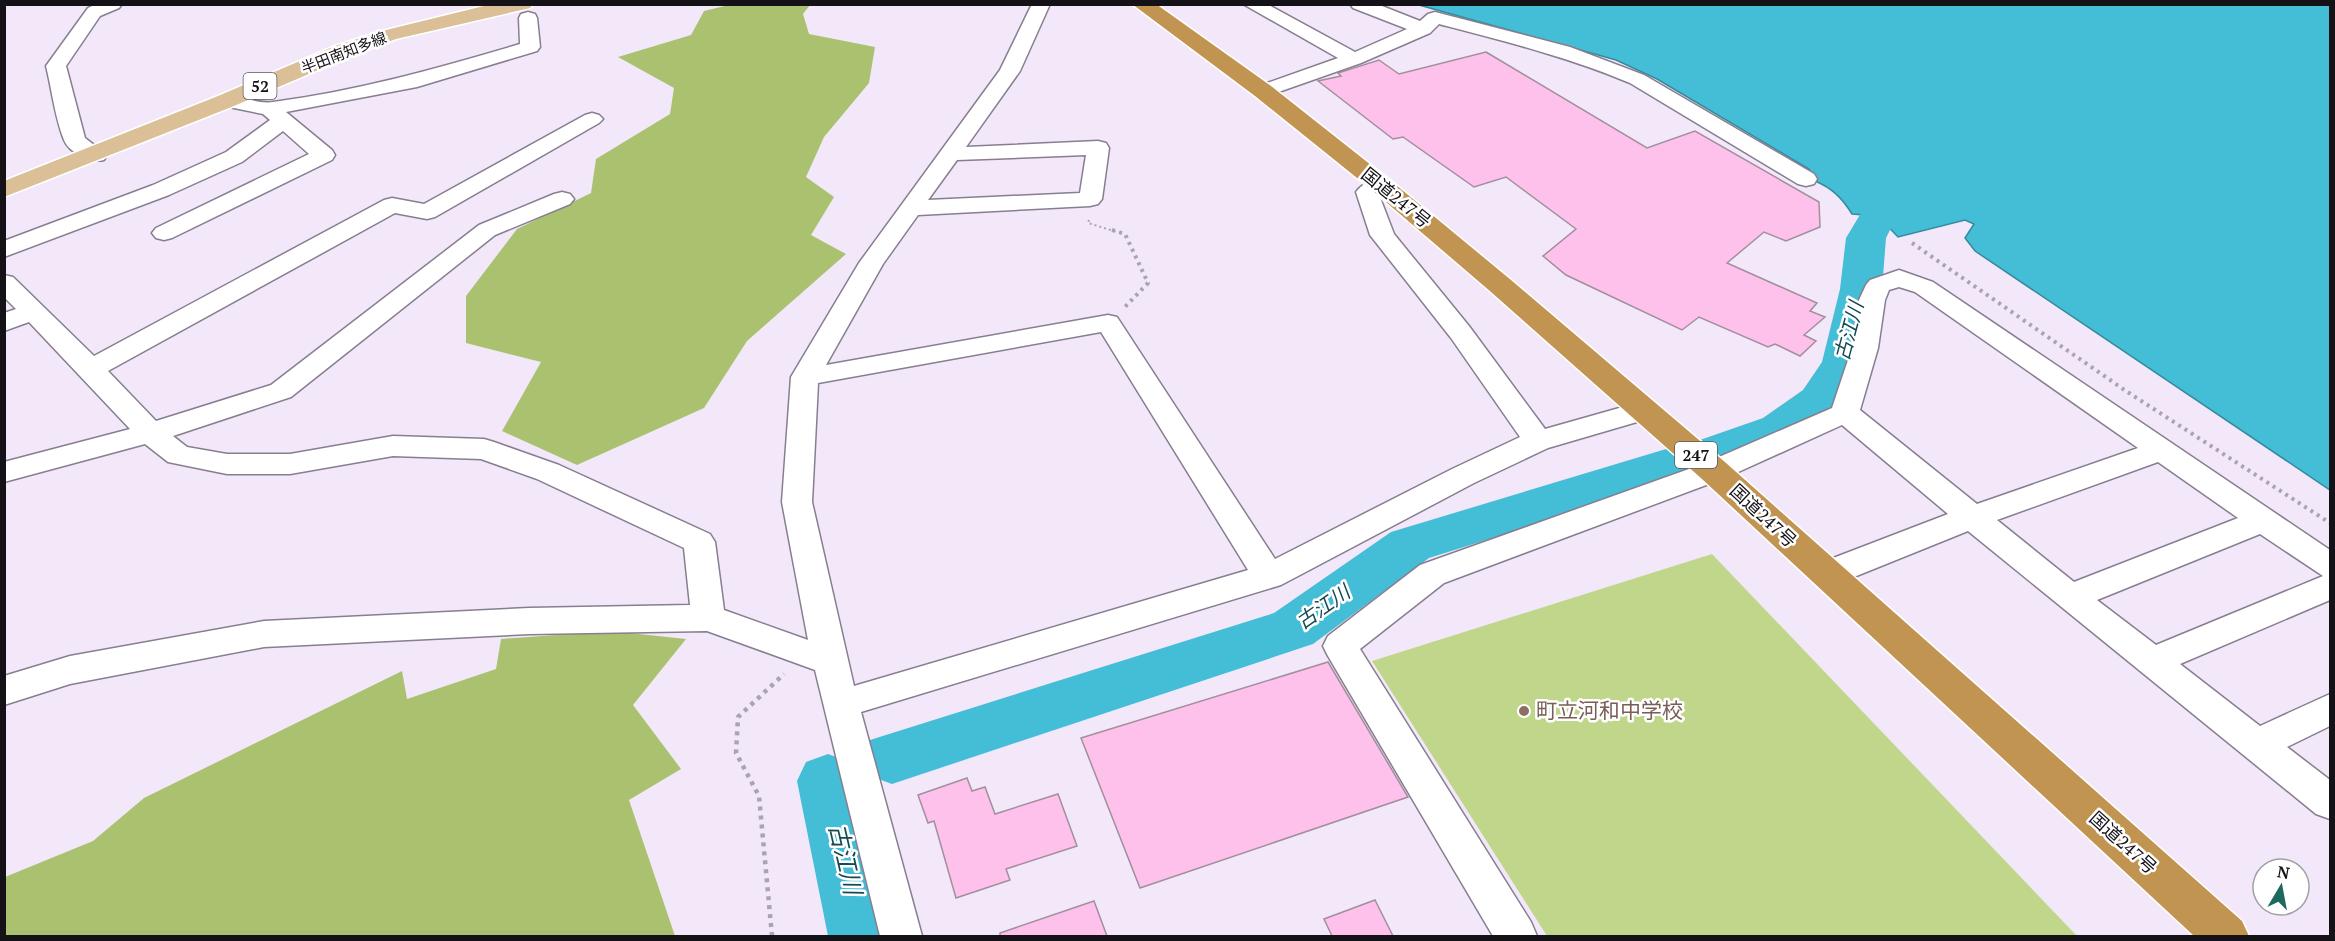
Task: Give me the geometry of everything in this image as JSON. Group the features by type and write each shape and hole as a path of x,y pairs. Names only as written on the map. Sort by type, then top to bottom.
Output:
{"highway":[{"name":"国道247号","path":"1142,4 1263,92 1381,185 1714,471 2226,936"}],"main road":[{"name":"半田南知多線","path":"4,190 226,101 343,51 389,35 525,11"}],"street":[{"path":"96,154 75,141 56,66 94,12 113,4"},
{"path":"901,936 841,704 818,657 797,502 805,377 871,263 1010,71 1041,4"},
{"path":"1252,4 1354,59"},
{"path":"1359,4 1424,29"},
{"path":"4,250 161,190 234,158 277,114 417,81 530,48 525,11"},
{"path":"1263,92 1354,59 1424,29 1435,18 1561,50 1608,66 1637,79 1806,179"},
{"path":"164,233 324,155 277,114 226,101"},
{"path":"91,369 392,205 427,212 592,119"},
{"path":"910,208 1090,199 1098,147 948,154"},
{"path":"1381,185 1367,192 1382,234 1460,332 1538,441"},
{"path":"4,472 150,433 281,391 487,230 562,199"},
{"path":"1516,936 1340,646 1432,574 1714,471 1845,413 1865,348 1872,300 1880,285 1899,278 1924,287 2331,566"},
{"path":"4,282 91,369 150,433 178,455 227,464 290,464 393,446 484,449 548,472 699,542 708,618"},
{"path":"4,323 33,311"},
{"path":"805,377 1108,323 1269,576"},
{"path":"841,704 1269,576 1463,476 1538,441 1644,411"},
{"path":"1845,413 2070,597 2331,802"},
{"path":"1827,574 1972,517 2162,450"},
{"path":"2070,597 2264,520"},
{"path":"2153,661 2331,586"},
{"path":"4,691 70,669 264,634 529,621 708,618 818,657"},
{"path":"2258,744 2331,710"}],"path":[{"path":"1090,199 1088,223 1125,234 1148,283 1108,323"},
{"path":"1912,243 2126,391 2331,523"},
{"path":"772,936 759,796 736,753 738,717 818,657"}],"green space":[{"path":"733,4 810,5 803,14 809,34 875,47 869,83 824,137 806,177 834,197 811,235 846,254 747,341 704,408 577,465 502,431 541,362 466,343 466,296 517,229 591,193 596,159 670,114 674,88 618,57 691,35 704,11"},
{"path":"1712,554 2077,936 1547,936 1372,661"},
{"path":"611,631 686,639 633,705 681,769 629,800 675,936 5,936 5,877 93,841 144,798 402,671 407,699 496,669 501,639"}],"water":[{"path":"1419,5 2330,5 2330,490 1975,251 1965,238 1974,224 1965,220 1898,237 1878,216 1852,214 1836,194 1815,181 1809,169 1657,79 1616,60"}],"building":[{"path":"1486,52 1647,148 1695,131 1819,202 1820,227 1786,241 1764,232 1727,263 1817,303 1810,311 1825,317 1804,335 1816,341 1800,356 1775,344 1768,347 1699,317 1682,330 1566,275 1543,256 1576,229 1506,177 1474,187 1403,137 1393,139 1318,81 1341,76 1338,73 1379,60 1399,74"},
{"path":"1328,662 1408,797 1140,888 1081,738"},
{"path":"967,778 972,791 985,787 995,814 1058,794 1077,846 1006,869 1010,880 956,898 934,821 928,823 918,795"},
{"path":"1375,900 1393,936 1332,936 1324,919"},
{"path":"1094,901 1107,936 1000,936 1000,933"}],"waterway":[{"name":"古江川","path":"1717,452 1780,429 1819,401 1844,362 1861,289 1866,238 1878,216"},
{"name":"古江川","path":"892,758 1293,629 1410,545 1676,463"},
{"name":"古江川","path":"828,781 862,936"}],"place":[{"name":"町立河和中学校","path":"1524,711"}]}
